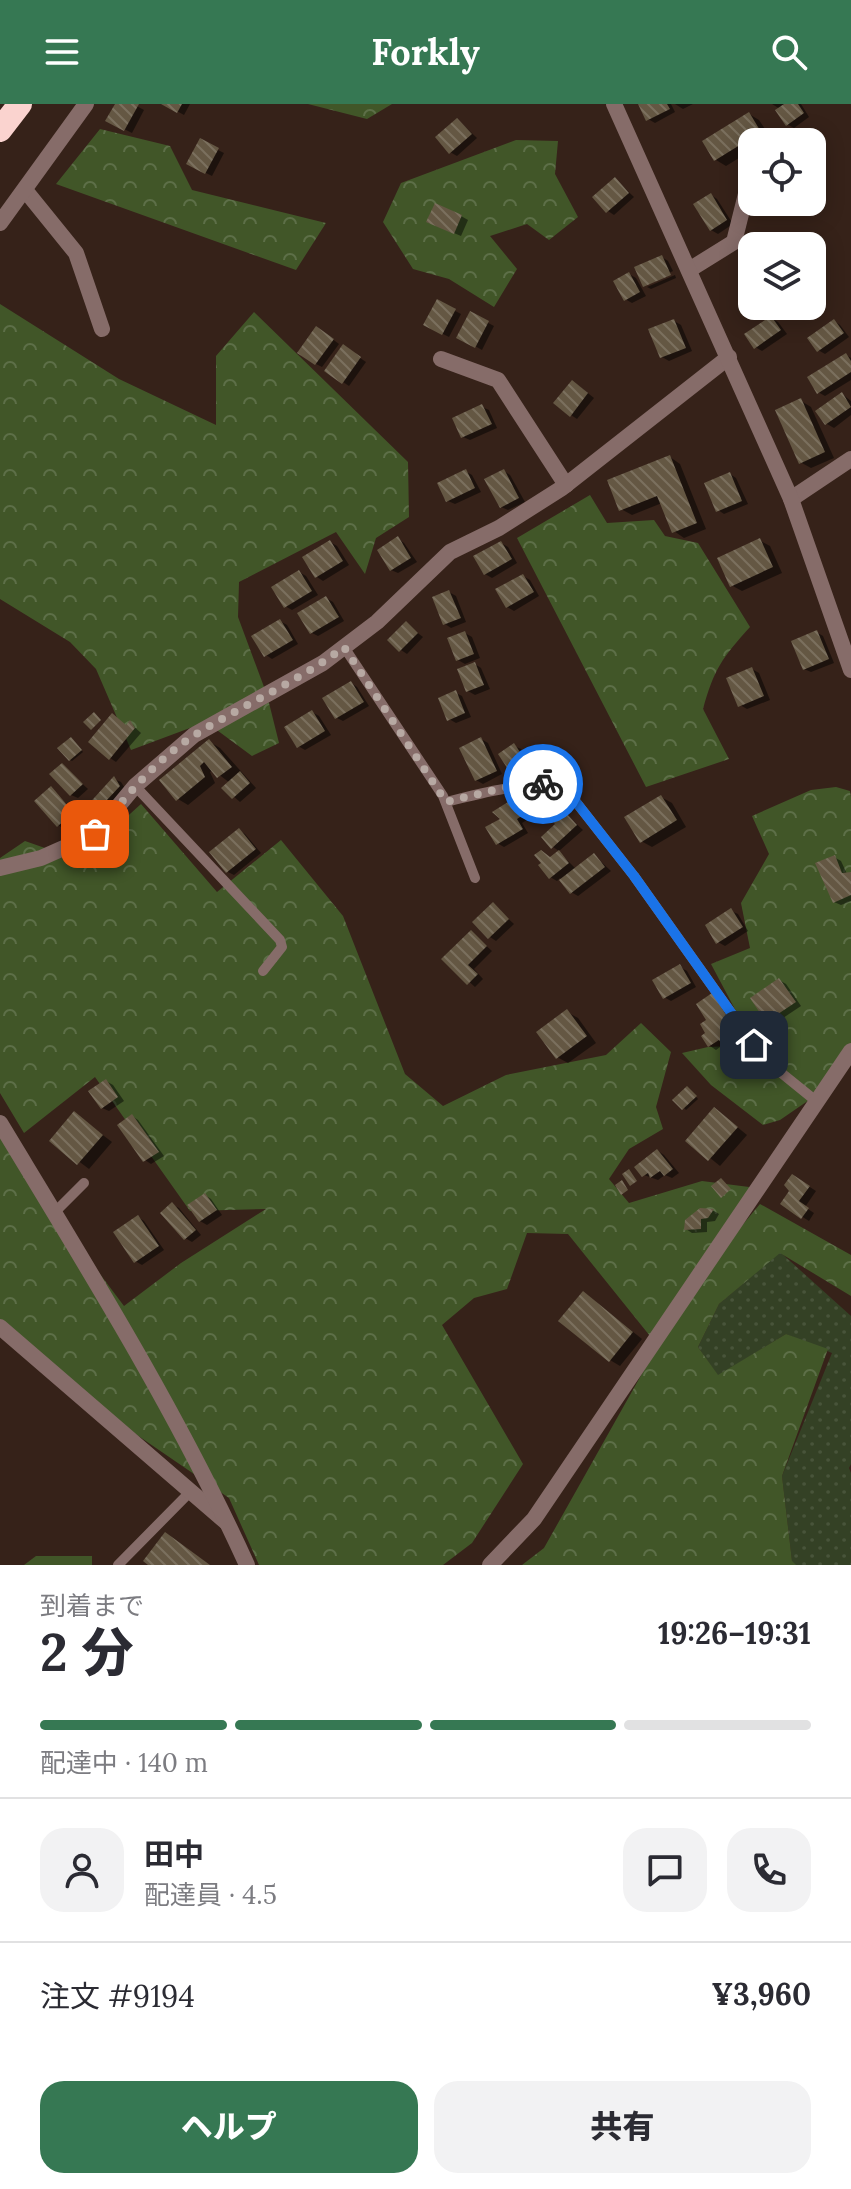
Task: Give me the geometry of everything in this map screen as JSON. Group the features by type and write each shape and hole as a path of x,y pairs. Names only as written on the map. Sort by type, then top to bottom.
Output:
{"highway":[{"path":"0,130 20,104"}],"street":[{"path":"0,223 86,104"},
{"path":"614,104 791,499 851,670"},
{"path":"25,190 76,253 102,329"},
{"path":"689,270 734,242 740,216"},
{"path":"0,868 41,858 95,834 135,786 194,735 323,663 377,622 450,552 499,528 566,485 729,357"},
{"path":"441,359 498,380 566,485"},
{"path":"791,499 851,459"},
{"path":"490,1565 534,1519 851,1051"},
{"path":"0,1123 147,1369 247,1565"},
{"path":"0,1327 228,1523"}],"lane":[{"path":"344,647 446,802 475,878"},
{"path":"446,802 511,786 539,784 565,788 634,876 764,1059 816,1101"},
{"path":"135,786 280,940 282,947 263,971"},
{"path":"54,1213 84,1183"},
{"path":"118,1565 191,1491"}],"green space":[{"path":"308,104 392,104 367,119"},
{"path":"100,129 170,146 192,190 326,223 296,270 56,184"},
{"path":"516,140 558,141 555,174 578,217 549,240 527,224 490,236 517,269 494,307 449,279 413,269 383,222 401,183"},
{"path":"0,304 119,379 216,425 216,356 254,312 408,462 409,517 376,538 365,574 336,532 239,582 238,617 267,695 279,743 252,756 206,722 131,750 96,669 70,642 0,599"},
{"path":"590,495 607,523 654,520 665,536 698,543 750,627 720,665 703,709 729,759 646,787 517,538"},
{"path":"836,787 850,791 851,797 851,1045 812,1098 780,1120 763,1125 711,1085 682,1053 708,1047 754,1045 711,964 750,948 741,903 769,854 752,816 811,790"},
{"path":"141,804 217,892 281,840 343,916 405,1074 443,1106 506,1075 606,1055 641,1023 671,1052 656,1107 663,1129 629,1149 609,1179 629,1203 702,1181 757,1188 698,1278 760,1204 851,1255 851,1296 780,1253 719,1304 698,1347 718,1375 786,1334 828,1349 782,1476 792,1561 796,1565 522,1565 544,1548 684,1299 654,1341 568,1234 527,1233 507,1289 474,1298 442,1325 523,1464 472,1543 443,1565 259,1565 229,1498 83,1398 0,1322 0,1124 54,1213 124,1306 181,1263 266,1209 190,1211 95,1077 24,1133 0,1093 0,858 25,841 79,860"},
{"path":"780,1252 851,1316 851,1565 788,1565 792,1561 782,1476 832,1353 786,1334 718,1376 698,1347 719,1304"},
{"path":"36,1556 92,1556 92,1565 24,1565"}],"building":[{"path":"115,104 139,104 124,131 105,121"},
{"path":"161,104 182,104 177,113"},
{"path":"638,104 667,104 670,109 646,121"},
{"path":"784,104 798,104 804,113 786,126 775,110"},
{"path":"749,112 759,128 738,128 738,146 714,161 702,141"},
{"path":"457,118 472,134 449,154 435,137"},
{"path":"200,138 219,148 205,174 186,164"},
{"path":"615,177 629,193 606,213 592,197"},
{"path":"711,193 727,220 710,231 693,204"},
{"path":"435,203 462,215 454,234 426,222"},
{"path":"662,255 671,275 643,287 634,267"},
{"path":"629,272 640,292 624,301 613,281"},
{"path":"437,299 456,309 442,335 423,325"},
{"path":"470,311 489,321 475,348 456,338"},
{"path":"674,319 686,348 660,358 648,329"},
{"path":"834,319 844,333 817,352 807,338"},
{"path":"765,320 774,320 781,330 754,349 744,334"},
{"path":"316,326 334,339 315,365 297,353"},
{"path":"343,344 361,357 342,384 324,371"},
{"path":"846,353 851,361 851,372 817,394 807,377"},
{"path":"572,380 588,393 570,417 553,403"},
{"path":"842,392 851,407 825,425 815,411"},
{"path":"801,398 825,452 799,464 775,410"},
{"path":"482,404 492,424 461,438 452,418"},
{"path":"670,455 697,523 672,533 657,496 619,511 607,480"},
{"path":"466,469 475,488 446,502 437,483"},
{"path":"504,469 519,498 500,508 484,479"},
{"path":"730,472 742,501 716,512 704,483"},
{"path":"398,536 411,558 390,571 377,550"},
{"path":"760,538 773,567 730,587 717,558"},
{"path":"330,540 343,561 315,578 302,557"},
{"path":"501,541 512,559 484,575 473,556"},
{"path":"299,570 312,591 284,608 271,587"},
{"path":"523,574 534,592 506,608 495,589"},
{"path":"449,590 461,618 443,625 432,597"},
{"path":"326,596 339,617 310,634 297,613"},
{"path":"280,619 293,640 264,657 251,636"},
{"path":"406,621 418,633 399,652 387,640"},
{"path":"817,630 829,659 803,670 791,641"},
{"path":"465,631 474,654 456,661 447,638"},
{"path":"475,662 484,685 466,692 457,669"},
{"path":"752,667 764,696 738,707 726,678"},
{"path":"351,681 364,702 335,719 322,698"},
{"path":"456,690 465,713 447,721 438,698"},
{"path":"312,710 325,731 297,748 284,727"},
{"path":"94,712 101,720 91,730 83,722"},
{"path":"112,713 126,725 130,720 135,728 109,760 88,742"},
{"path":"71,737 82,750 69,761 57,748"},
{"path":"481,737 497,771 475,781 459,748"},
{"path":"209,739 232,767 217,778 204,762 200,766 205,777 176,801 159,780"},
{"path":"514,743 531,769 515,780 498,754"},
{"path":"62,763 83,784 70,796 49,774"},
{"path":"240,771 250,783 232,799 221,788"},
{"path":"114,776 120,786 93,815 85,808"},
{"path":"51,786 73,812 57,827 34,801"},
{"path":"661,795 677,820 640,843 624,817"},
{"path":"516,797 520,804 526,800 532,809 517,819 523,829 496,845 485,827 500,819 492,812"},
{"path":"557,803 577,825 551,849 541,837 555,824 546,813"},
{"path":"239,828 256,849 226,873 209,852"},
{"path":"541,850 550,857 559,850 569,863 549,879 534,855"},
{"path":"594,853 605,867 570,894 559,880"},
{"path":"835,855 842,873 851,872 851,895 833,903 815,863"},
{"path":"493,902 509,919 488,939 472,922"},
{"path":"731,908 743,927 716,944 705,925"},
{"path":"471,930 487,946 468,965 478,974 467,985 441,959"},
{"path":"680,964 691,983 663,999 652,980"},
{"path":"779,978 796,1002 766,1022 750,998"},
{"path":"712,993 739,1035 723,1046 719,1040 708,1047 701,1036 705,1033 700,1024 706,1020 696,1004"},
{"path":"567,1009 587,1036 556,1059 536,1032"},
{"path":"106,1079 118,1097 101,1109 88,1091"},
{"path":"687,1086 697,1096 682,1110 672,1100"},
{"path":"714,1107 738,1127 708,1161 685,1141"},
{"path":"74,1111 103,1135 77,1165 49,1141"},
{"path":"132,1114 159,1152 143,1162 117,1125"},
{"path":"657,1149 673,1169 664,1176 660,1171 650,1178 648,1173 642,1177 634,1167"},
{"path":"629,1169 637,1181 630,1186 622,1174"},
{"path":"792,1174 810,1186 799,1201 809,1208 801,1219 780,1204 789,1191 784,1185"},
{"path":"721,1178 731,1189 721,1198 711,1186"},
{"path":"622,1180 628,1190 621,1195 615,1185"},
{"path":"205,1193 217,1210 199,1222 187,1205"},
{"path":"172,1202 196,1230 184,1240 160,1213"},
{"path":"700,1208 714,1209 708,1218 701,1219 701,1229 684,1230 685,1220"},
{"path":"138,1215 159,1246 134,1263 113,1232"},
{"path":"583,1291 633,1332 609,1362 558,1321"},
{"path":"165,1532 210,1565 148,1565 143,1561"}],"way so far":[{"path":"95,834 135,786 194,735 323,663 344,647 446,802 511,786 543,784"}],"route":[{"path":"543,784 565,788 634,876 754,1045"}]}
